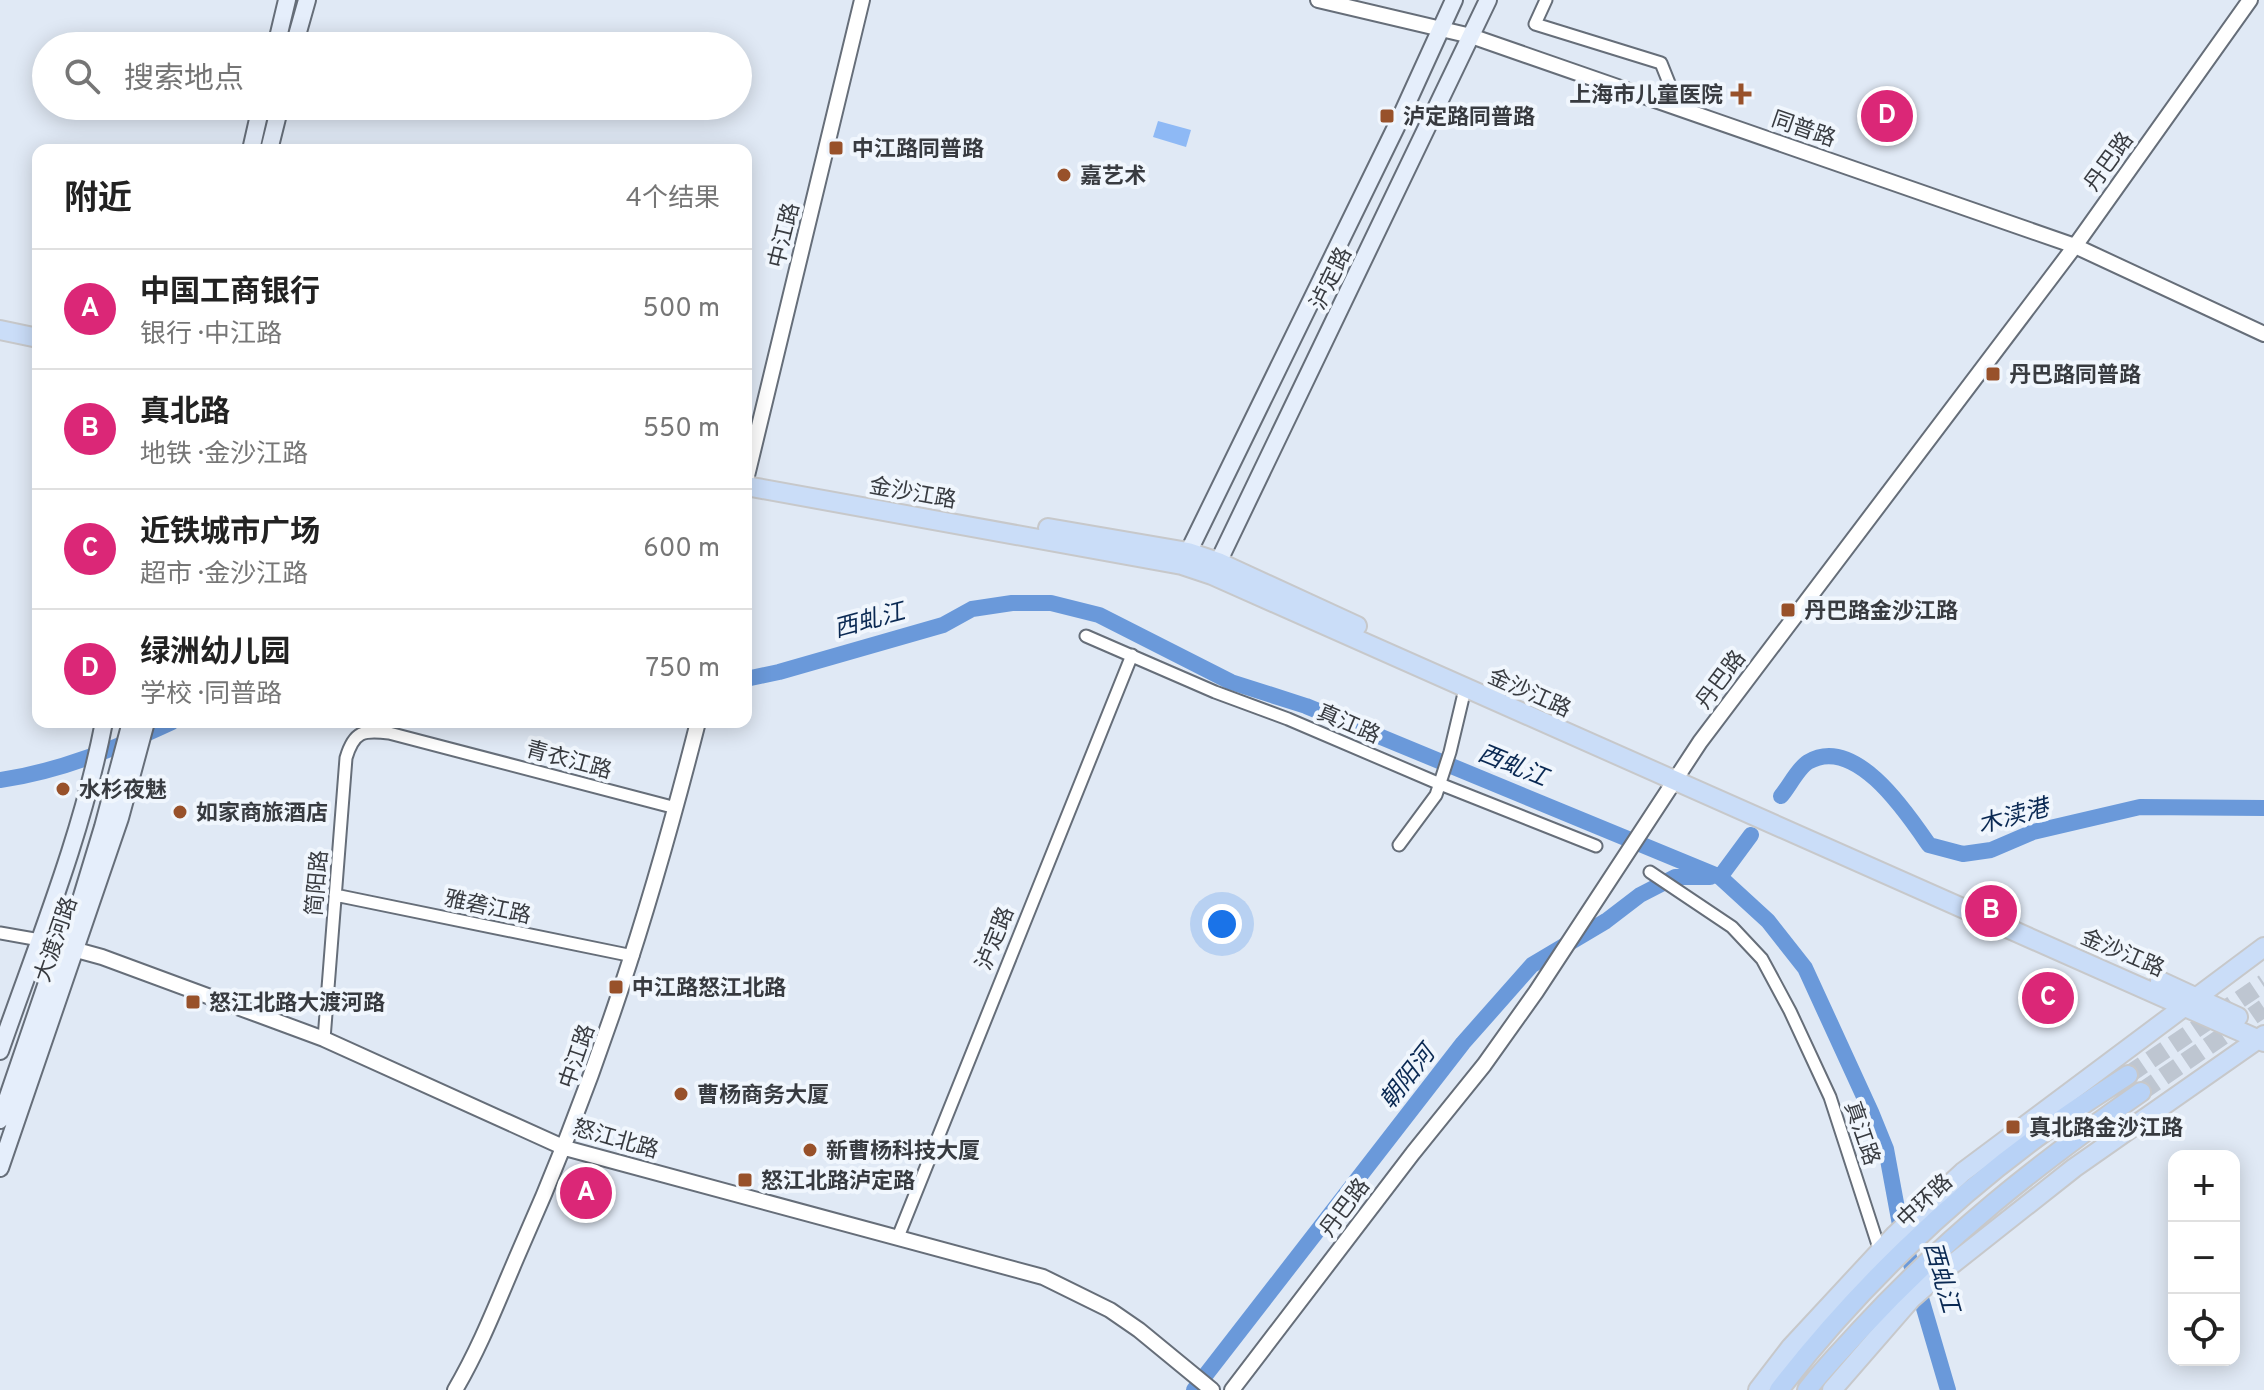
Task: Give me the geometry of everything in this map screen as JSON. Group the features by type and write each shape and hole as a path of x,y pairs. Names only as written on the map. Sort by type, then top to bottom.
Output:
{"highway":[{"name":"中环路","path":"1779,1390 1900,1255 1975,1186 2034,1139 2128,1075"},
{"name":"中环路","path":"1807,1390 1906,1280 1992,1202 2047,1158 2141,1092"}],"main road":[{"path":"279,32 287,0"},
{"path":"298,32 307,0"},
{"name":"泸定路","path":"1185,558 1398,123 1454,0"},
{"name":"泸定路","path":"1215,568 1488,0"},
{"path":"252,144 258,120"},
{"path":"270,144 276,120"},
{"path":"0,330 32,337"},
{"path":"0,340 32,346"},
{"name":"金沙江路","path":"752,481 1185,558 1215,568 1676,778"},
{"name":"金沙江路","path":"1215,568 1465,689 2191,1001 2263,1037"},
{"name":"大渡河路","path":"0,1051 78,831 94,775 103,728"},
{"name":"大渡河路","path":"0,1168 70,947 121,761 137,728"},
{"name":"大渡河路","path":"0,1120 52,968 70,947 120,818 138,753 138,728"},
{"path":"1758,1390 1791,1347 1895,1235 1963,1172 2264,947"},
{"path":"11,1020 15,1075"},
{"path":"1832,1390 1911,1299 1936,1277 2074,1168 2263,1037"}],"street":[{"name":"中江路","path":"752,455 862,0"},
{"name":"同普路","path":"1318,0 1471,36 2075,246 2264,334"},
{"path":"1546,0 1535,24 1661,63 1679,108"},
{"name":"丹巴路","path":"1232,1390 1484,1065 1536,992 1676,778 2075,246 2250,0"},
{"name":"真江路","path":"1086,636 1596,846"},
{"name":"泸定路","path":"898,1237 1132,655"},
{"path":"1399,845 1436,795 1465,689"},
{"name":"中江路","path":"455,1390 565,1148 633,956 696,728"},
{"name":"青衣江路","path":"359,734 372,731 389,733 676,808"},
{"name":"简阳路","path":"324,1039 346,758 350,744 359,734"},
{"name":"真江路","path":"1650,872 1742,935 1762,959 1830,1097 1880,1251"},
{"name":"雅砻江路","path":"335,895 633,956"},
{"name":"怒江北路","path":"0,933 70,947 195,989 324,1039 565,1148 1007,1265 1078,1292 1139,1330 1212,1390"}],"shaded area":[{"path":"1158,121 1191,130 1186,147 1153,137"}],"waterway":[{"name":"西虬江","path":"752,678 943,625 972,609 1012,603 1051,603 1099,615 1231,682 1306,706 1720,877 1768,921 1805,968 1871,1112 1886,1149 1901,1230 1948,1390"},
{"name":"西虬江","path":"0,780 45,771 88,757 159,728"},
{"name":"木渎港","path":"1781,796 1808,762 1826,756 1844,759 1878,781 1929,845 1963,854 1991,850 2033,832 2140,807 2264,808"},
{"name":"木渎港","path":"1720,877 1751,835"},
{"name":"朝阳河","path":"1194,1390 1463,1043 1532,965 1606,921 1640,895 1675,877 1710,877"}],"tunnel":[{"path":"2128,1075 2264,983"},
{"path":"2141,1092 2264,1008"}],"place":[{"name":"上海市儿童医院","path":"1741,94"},
{"name":"泸定路同普路","path":"1387,116"},
{"name":"绿洲幼儿园","path":"1887,116"},
{"name":"中江路同普路","path":"836,148"},
{"name":"嘉艺术","path":"1064,175"},
{"name":"丹巴路同普路","path":"1993,374"},
{"name":"丹巴路金沙江路","path":"1788,610"},
{"name":"水杉夜魅","path":"63,789"},
{"name":"如家商旅酒店","path":"180,812"},
{"name":"真北路","path":"1991,911"},
{"name":"中江路怒江北路","path":"616,987"},
{"name":"近铁城市广场","path":"2048,998"},
{"name":"怒江北路大渡河路","path":"193,1002"},
{"name":"曹杨商务大厦","path":"681,1094"},
{"name":"真北路金沙江路","path":"2013,1127"},
{"name":"新曹杨科技大厦","path":"810,1150"},
{"name":"怒江北路泸定路","path":"745,1180"},
{"name":"中国工商银行","path":"586,1193"}]}
